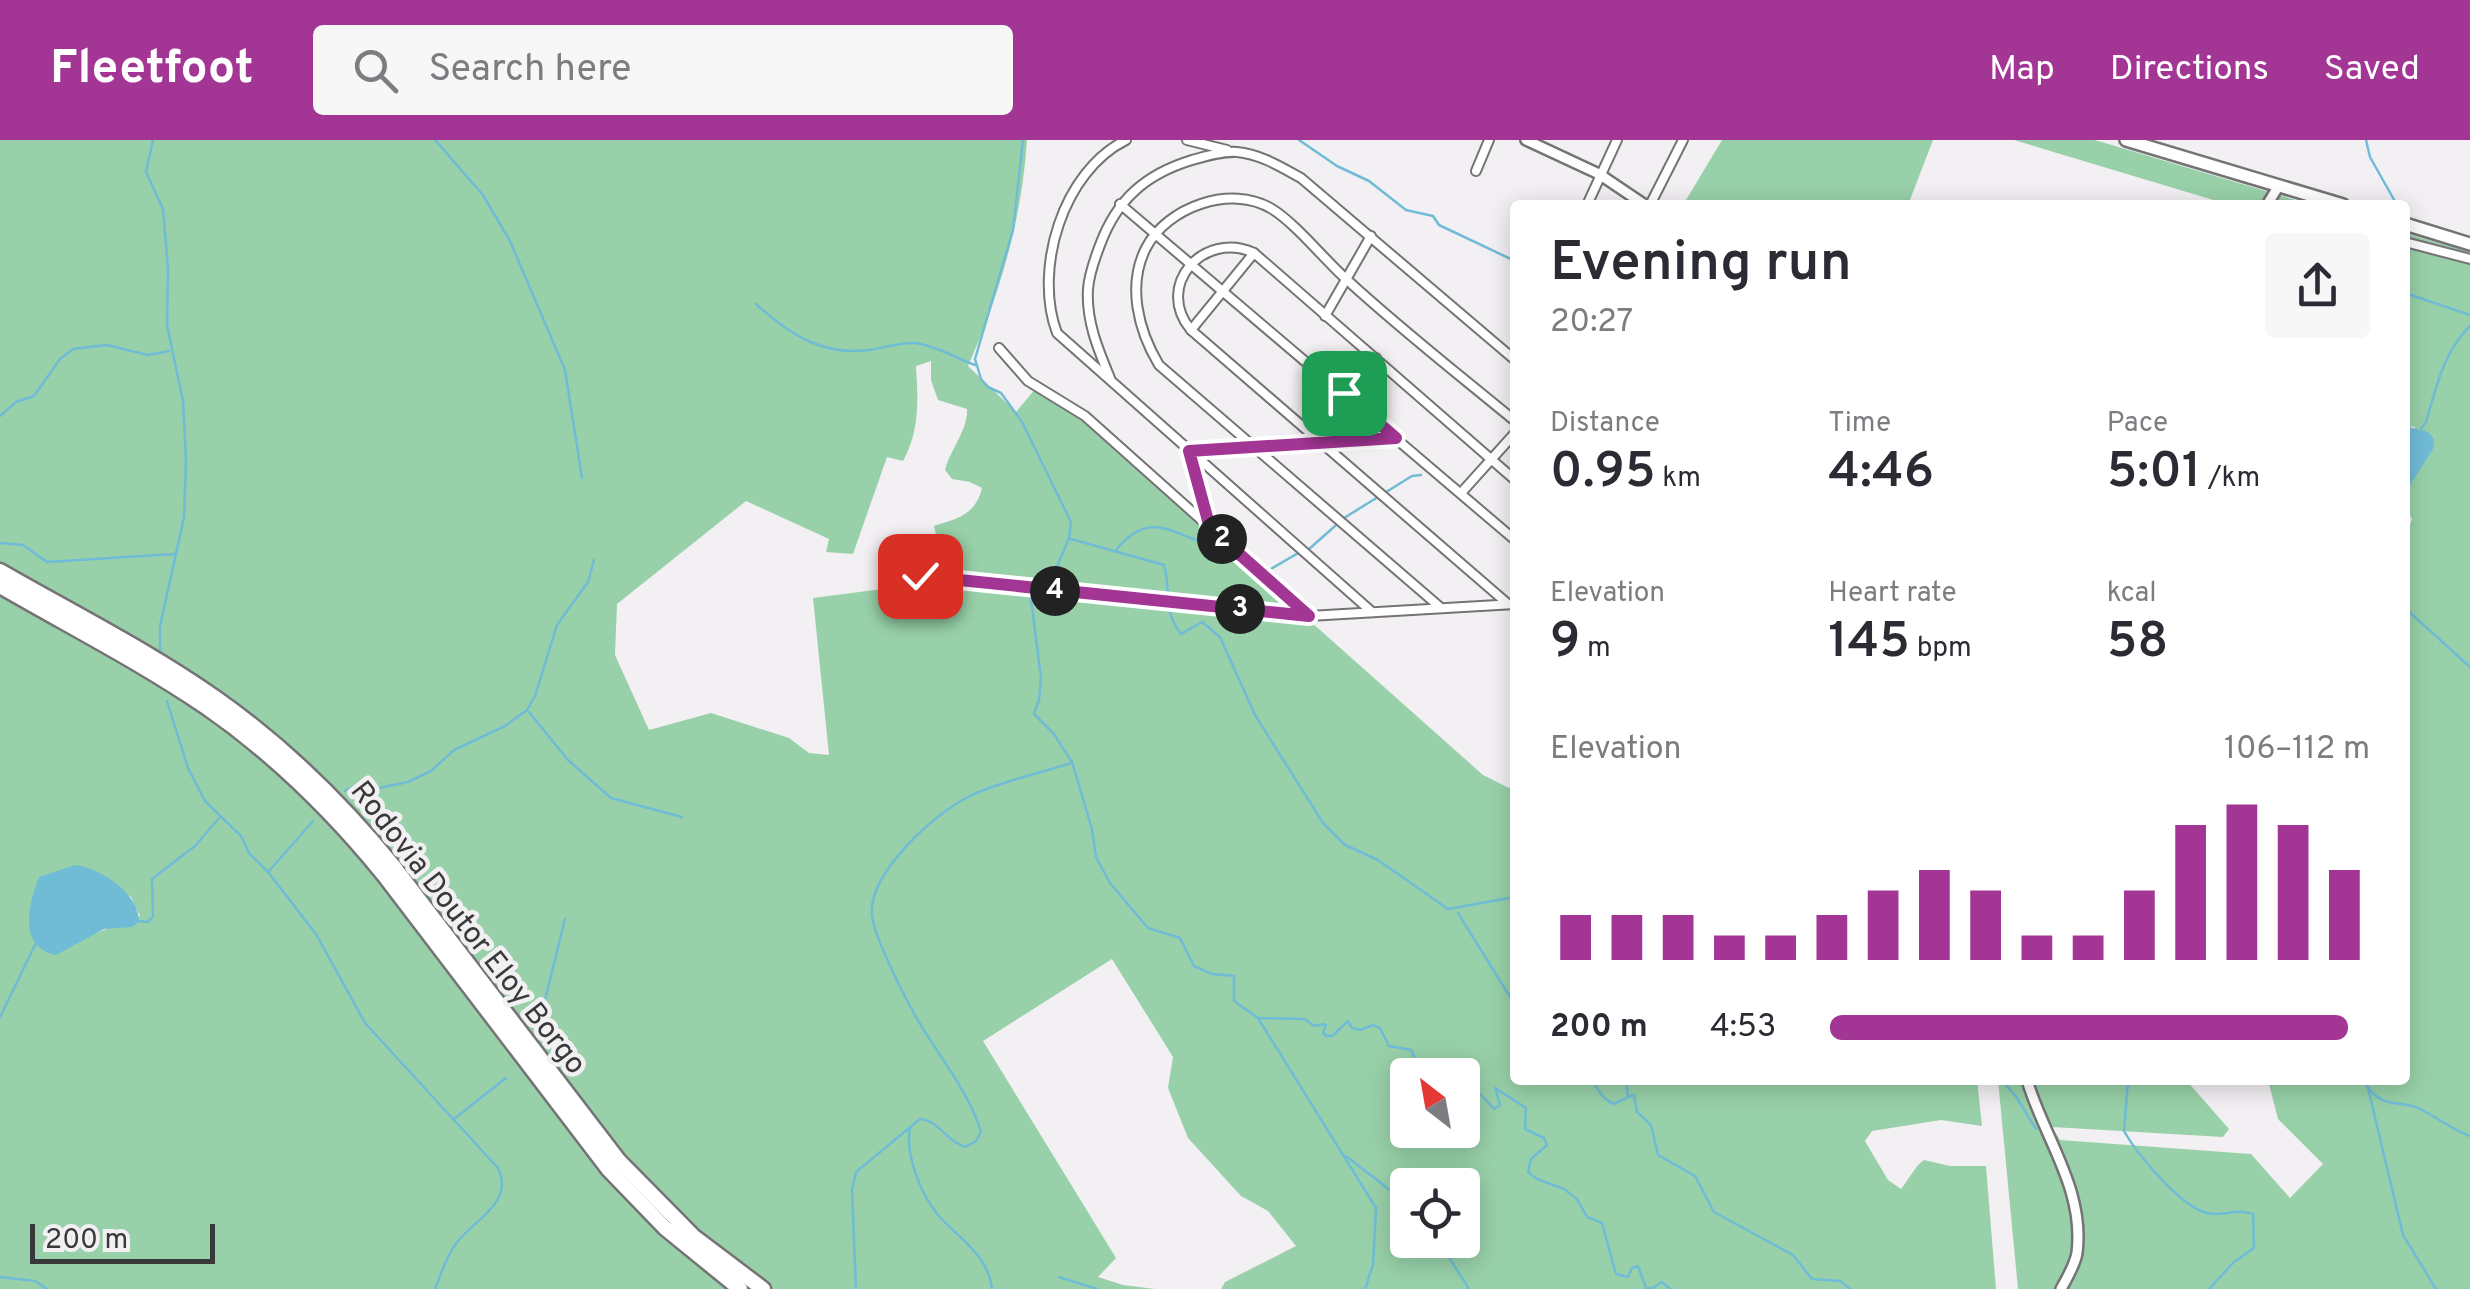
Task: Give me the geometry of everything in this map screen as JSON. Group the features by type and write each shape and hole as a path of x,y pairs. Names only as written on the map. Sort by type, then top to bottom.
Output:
{"highway":[{"name":"Rodovia Doutor Eloy Borgo","path":"0,571 194,684 255,727 311,776 394,867 628,1171 693,1236 763,1289"},
{"name":"Rodovia Doutor Eloy Borgo","path":"0,586 187,694 302,785 384,875 609,1170 665,1228 740,1289"}],"main road":[{"path":"2126,140 2325,200"},
{"path":"2410,226 2470,244"}],"street":[{"path":"1126,140 1113,146 1090,168 1070,200 1056,236 1047,282 1057,333 1372,612"},
{"path":"1186,140 1270,160 1301,178 1510,356"},
{"path":"1476,172 1490,140"},
{"path":"1526,140 1547,145 1640,200"},
{"path":"1589,200 1617,140"},
{"path":"1651,200 1682,140"},
{"path":"1110,378 1091,329 1088,288 1108,224 1141,182 1176,165 1236,152"},
{"path":"2272,200 2278,187"},
{"path":"1441,608 1158,364 1140,320 1134,284 1139,265 1155,233 1199,204 1225,199 1254,202 1274,210 1346,279 1510,417"},
{"path":"1120,204 1510,536"},
{"path":"1324,316 1371,236"},
{"path":"2410,243 2470,259"},
{"path":"1510,475 1254,253 1238,246 1220,246 1190,264 1178,296 1180,314 1190,330 1510,603"},
{"path":"1190,330 1254,253"},
{"path":"999,348 1028,381 1085,416 1309,616"},
{"path":"1344,393 1376,358"},
{"path":"1189,451 1396,438"},
{"path":"1461,493 1510,439"},
{"path":"1189,451 1210,528"},
{"path":"920,576 1309,616 1510,604"},
{"path":"2029,1085 2040,1120 2067,1172 2076,1218 2076,1255 2062,1289"}],"green space":[{"path":"0,140 1027,140 1008,256 968,366 1016,412 1041,382 1483,775 1510,788 1510,1085 1978,1085 1982,1126 1941,1120 1872,1131 1865,1141 1888,1180 1901,1189 1924,1160 1950,1166 1986,1166 1996,1289 1221,1289 1225,1282 1296,1246 1268,1211 1241,1196 1188,1138 1168,1088 1173,1057 1112,959 983,1041 1116,1258 1098,1277 1155,1289 0,1289","holes":["931,361 931,380 938,400 967,409 965,425 945,470 952,479 982,488 970,510 934,526 949,570 932,596 890,588 813,598 829,755 809,753 789,738 711,713 649,730 615,655 617,604 746,501 829,539 826,552 853,554 887,457 903,461 909,450 917,403 916,366","90,869 131,897 140,916 96,933"]},
{"path":"1722,140 1933,140 1910,200 1686,200"},
{"path":"2014,140 2095,140 2295,200 2213,200"},
{"path":"2410,234 2470,252 2470,1289 2018,1289 1998,1085 2190,1085 2229,1129 2223,1137 2052,1127 2060,1140 2251,1154 2290,1198 2323,1164 2278,1119 2269,1085 2410,1085 2410,484 2415,427 2410,426"}],"water":[{"path":"2410,427 2428,432 2434,439 2433,449 2410,485"},
{"path":"75,865 96,871 126,892 138,912 139,922 132,927 104,929 56,955 35,943 31,934 32,899 39,877"}],"waterway":[{"path":"153,140 146,172 163,209 167,325 183,401 186,462 184,517 160,626 160,652"},
{"path":"435,140 483,195 510,241 565,370 582,478"},
{"path":"1023,140 1013,230 975,359 981,379 1001,393 1022,422 1071,522 1056,569 1032,583"},
{"path":"1299,140 1337,166 1369,181 1406,210 1433,216 1439,225 1510,259"},
{"path":"2366,140 2370,157 2394,200"},
{"path":"2410,295 2470,315"},
{"path":"756,304 781,325 821,346 852,351 916,343 975,365"},
{"path":"2421,429 2447,358 2470,326"},
{"path":"0,416 16,402 34,396 60,359 73,349 107,345 148,355 169,351"},
{"path":"1308,550 1344,518 1412,476 1421,475"},
{"path":"1116,550 1131,536 1157,527 1230,547"},
{"path":"1071,539 1164,565 1175,625 1181,634 1202,622 1220,637 1255,715 1323,823 1345,845 1378,860 1448,909 1510,898"},
{"path":"0,543 23,545 47,562 175,554"},
{"path":"1264,573 1300,552"},
{"path":"345,791 356,785 379,788 408,782 431,771 454,750 505,726 527,710 557,625 588,582 594,560"},
{"path":"1030,591 1041,678 1034,714 1053,733 1072,762 1096,857 1110,883 1148,928 1180,938 1194,966 1212,974 1234,976 1234,1001 1258,1018 1376,1208 1373,1265 1365,1289"},
{"path":"2410,613 2470,667"},
{"path":"167,701 188,768 205,801 241,836 249,853 316,934 365,1023 498,1168 502,1181 496,1202 455,1245 435,1289"},
{"path":"529,712 568,760 611,798 682,817"},
{"path":"856,1289 852,1190 856,1172 920,1119 933,1123 965,1147 976,1141 981,1132 968,1100 918,1021 882,947 872,915 881,881 906,846 956,804 994,786 1071,763"},
{"path":"139,921 148,922 153,916 152,879 195,846 219,818"},
{"path":"269,871 313,821"},
{"path":"1458,913 1510,997"},
{"path":"538,1028 565,919"},
{"path":"0,1017 37,941"},
{"path":"1259,1018 1305,1019 1314,1026 1324,1024 1326,1036 1332,1036 1348,1021 1352,1028 1360,1030 1373,1025 1380,1028 1389,1046 1411,1050 1415,1058"},
{"path":"455,1118 506,1078"},
{"path":"1595,1085 1613,1104 1627,1098"},
{"path":"1627,1085 1628,1097 1634,1095 1637,1112 1651,1125 1658,1155 1695,1176 1714,1212 1793,1255 1812,1279 1840,1281 1850,1289"},
{"path":"2006,1085 2036,1129"},
{"path":"2128,1085 2124,1131 2161,1178 2185,1201 2207,1213 2253,1214 2254,1248 2234,1262 2209,1289"},
{"path":"2366,1085 2385,1101 2417,1107 2470,1136"},
{"path":"1480,1094 1494,1109 1500,1105 1495,1088 1526,1108 1525,1129 1544,1138 1547,1145 1531,1159 1528,1172 1564,1189 1577,1199 1587,1217 1602,1223 1616,1274 1628,1277 1632,1268 1638,1266 1646,1288 1662,1282 1670,1289"},
{"path":"2368,1088 2403,1235 2436,1289"},
{"path":"910,1127 912,1161 925,1196 979,1257 992,1289"},
{"path":"1346,1156 1390,1190"},
{"path":"1449,1258 1469,1289"},
{"path":"0,1277 35,1281 47,1289"},
{"path":"1059,1277 1097,1289"}],"route":[{"path":"920,576 1309,616 1210,528 1189,451 1396,438 1344,393"}]}
